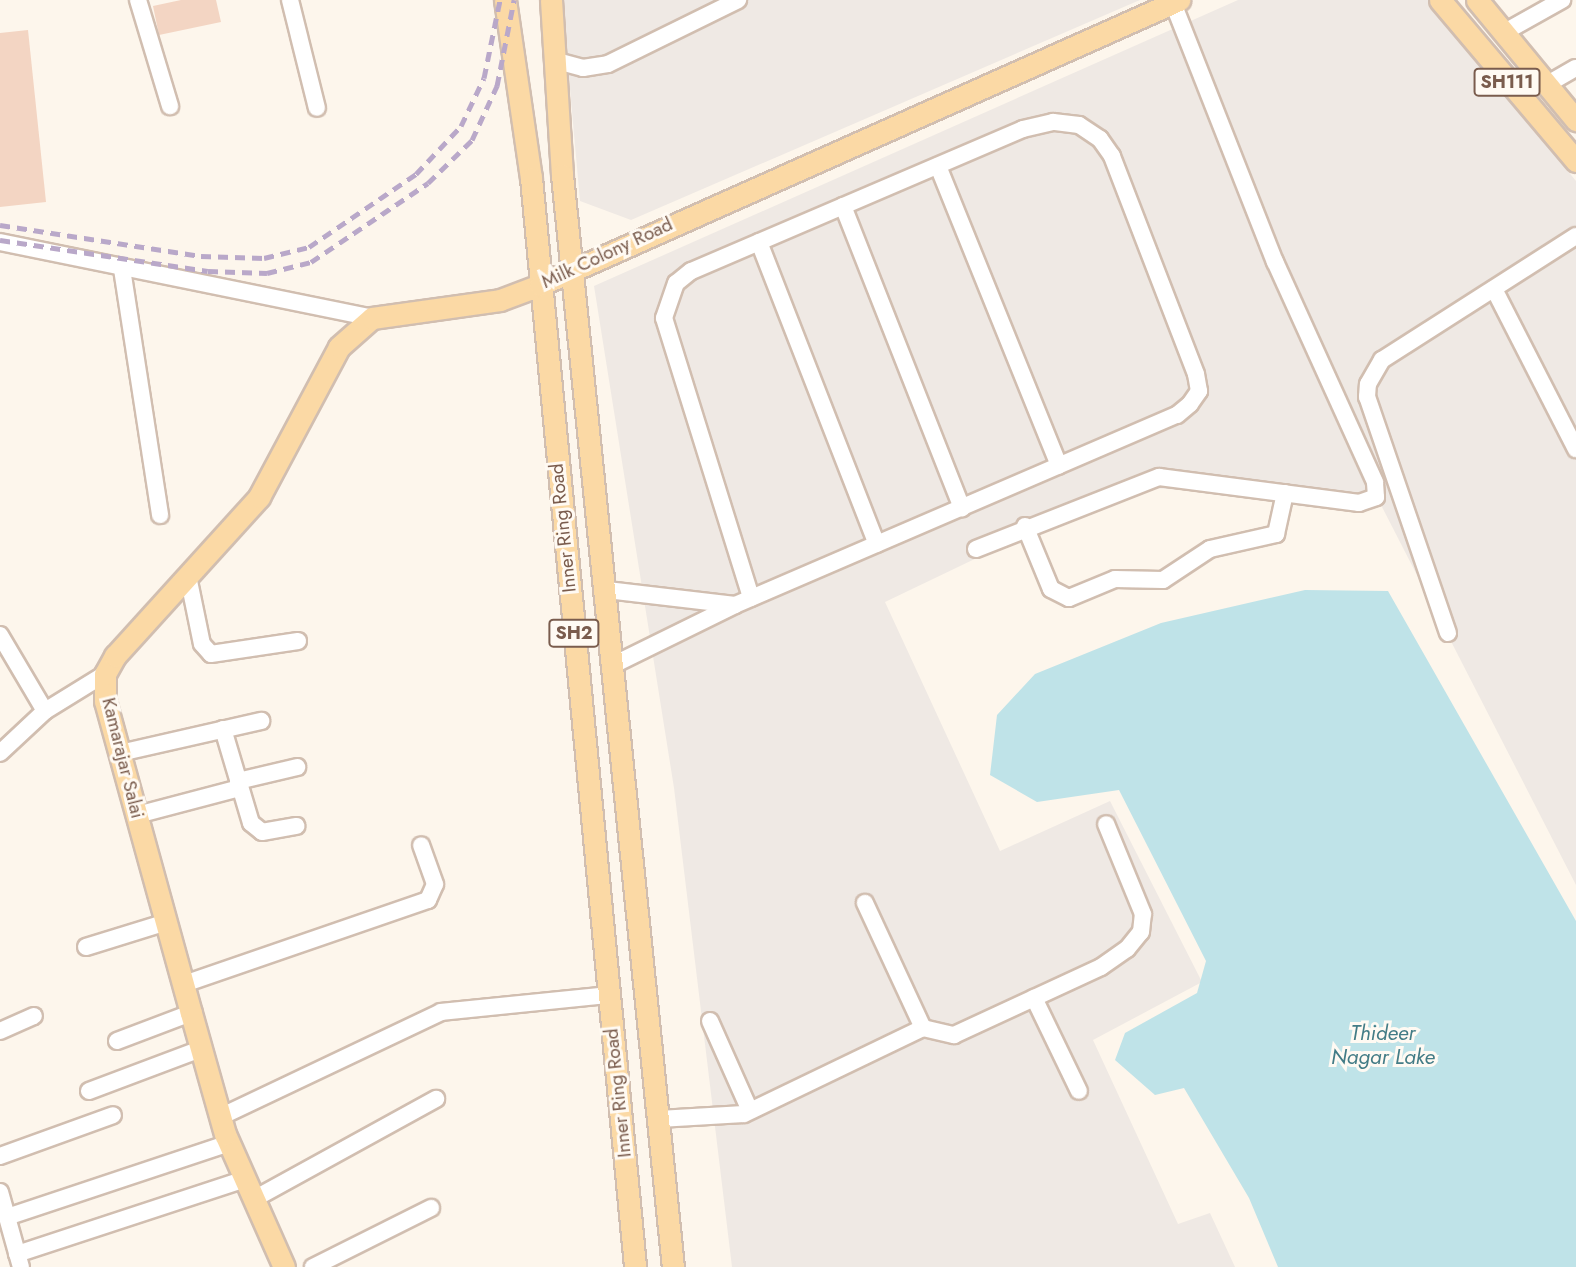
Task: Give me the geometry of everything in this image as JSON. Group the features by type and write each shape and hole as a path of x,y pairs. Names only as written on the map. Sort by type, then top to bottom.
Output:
{"main road":[{"name":"Inner Ring Road","path":"505,0 540,285 635,1267"},
{"name":"Inner Ring Road","path":"551,0 572,266 607,590 673,1267"},
{"name":"SH111","path":"1440,0 1576,161"},
{"name":"SH111","path":"1477,0 1576,120"},
{"name":"Milk Colony Road","path":"372,318 500,300 540,285 572,266 1176,1"},
{"name":"Kamarajar Salai","path":"284,1267 220,1117 105,701 105,674 259,497 339,347 372,318"}],"street":[{"path":"138,0 170,106"},
{"path":"290,0 317,108"},
{"path":"557,61 583,68 608,64 738,0"},
{"path":"1503,33 1562,0"},
{"path":"976,549 1025,526 1158,477 1368,503 1378,490 1275,262 1176,1"},
{"path":"1546,85 1576,68"},
{"path":"613,665 743,601 1177,415 1199,391 1112,156 1079,125 1053,122 842,206 691,271 667,298 664,318 743,601"},
{"path":"939,166 1059,466"},
{"path":"842,206 962,508"},
{"path":"1448,633 1367,397 1368,384 1382,360 1576,236"},
{"name":"Milk Colony Road","path":"0,242 372,318"},
{"path":"759,242 877,544"},
{"path":"122,269 160,515"},
{"path":"1494,289 1576,449"},
{"path":"1025,526 1051,589 1069,598 1115,579 1164,580 1210,549 1276,534 1285,493"},
{"path":"188,576 202,644 212,654 298,640"},
{"path":"607,590 743,601"},
{"path":"0,635 45,711"},
{"path":"0,752 45,711 105,674"},
{"path":"120,753 261,721"},
{"path":"223,729 256,829 296,826"},
{"path":"137,815 297,766"},
{"path":"659,1119 750,1111 923,1028 954,1035 1101,967 1141,932 1143,914 1106,824"},
{"path":"184,984 428,900 435,884 421,845"},
{"path":"864,903 923,1028"},
{"path":"86,947 167,922"},
{"path":"220,1117 441,1012 609,995"},
{"path":"1034,998 1079,1091"},
{"path":"117,1041 191,1013"},
{"path":"0,1031 34,1016"},
{"path":"710,1021 750,1111"},
{"path":"89,1091 201,1048"},
{"path":"254,1199 436,1099"},
{"path":"0,1156 113,1115"},
{"path":"7,1217 229,1143"},
{"path":"0,1192 19,1260 245,1179"},
{"path":"313,1267 431,1208"}],"shaded area":[{"path":"562,0 1140,0 631,220 580,201"},
{"path":"1238,0 1428,0 1576,181 1576,885 1381,505 1127,486 885,602 1000,851 1110,801 1202,982 1093,1040 1178,1224 1210,1213 1235,1267 732,1267 674,788 594,286"}],"water":[{"name":"Thideer Nagar Lake","path":"1305,590 1388,591 1576,921 1576,1267 1278,1267 1249,1198 1184,1088 1155,1095 1115,1060 1125,1033 1197,993 1206,961 1119,790 1037,802 990,775 997,715 1035,674 1161,623"}],"building":[{"path":"181,0 216,0 221,22 159,35 153,6"},
{"path":"28,30 46,202 0,207 0,33"}],"railway":[{"path":"0,225 201,256 264,258 309,247 416,174 461,126 484,78 500,0"},
{"path":"0,240 208,271 267,273 311,262 428,183 472,140 497,86 514,0"}]}
